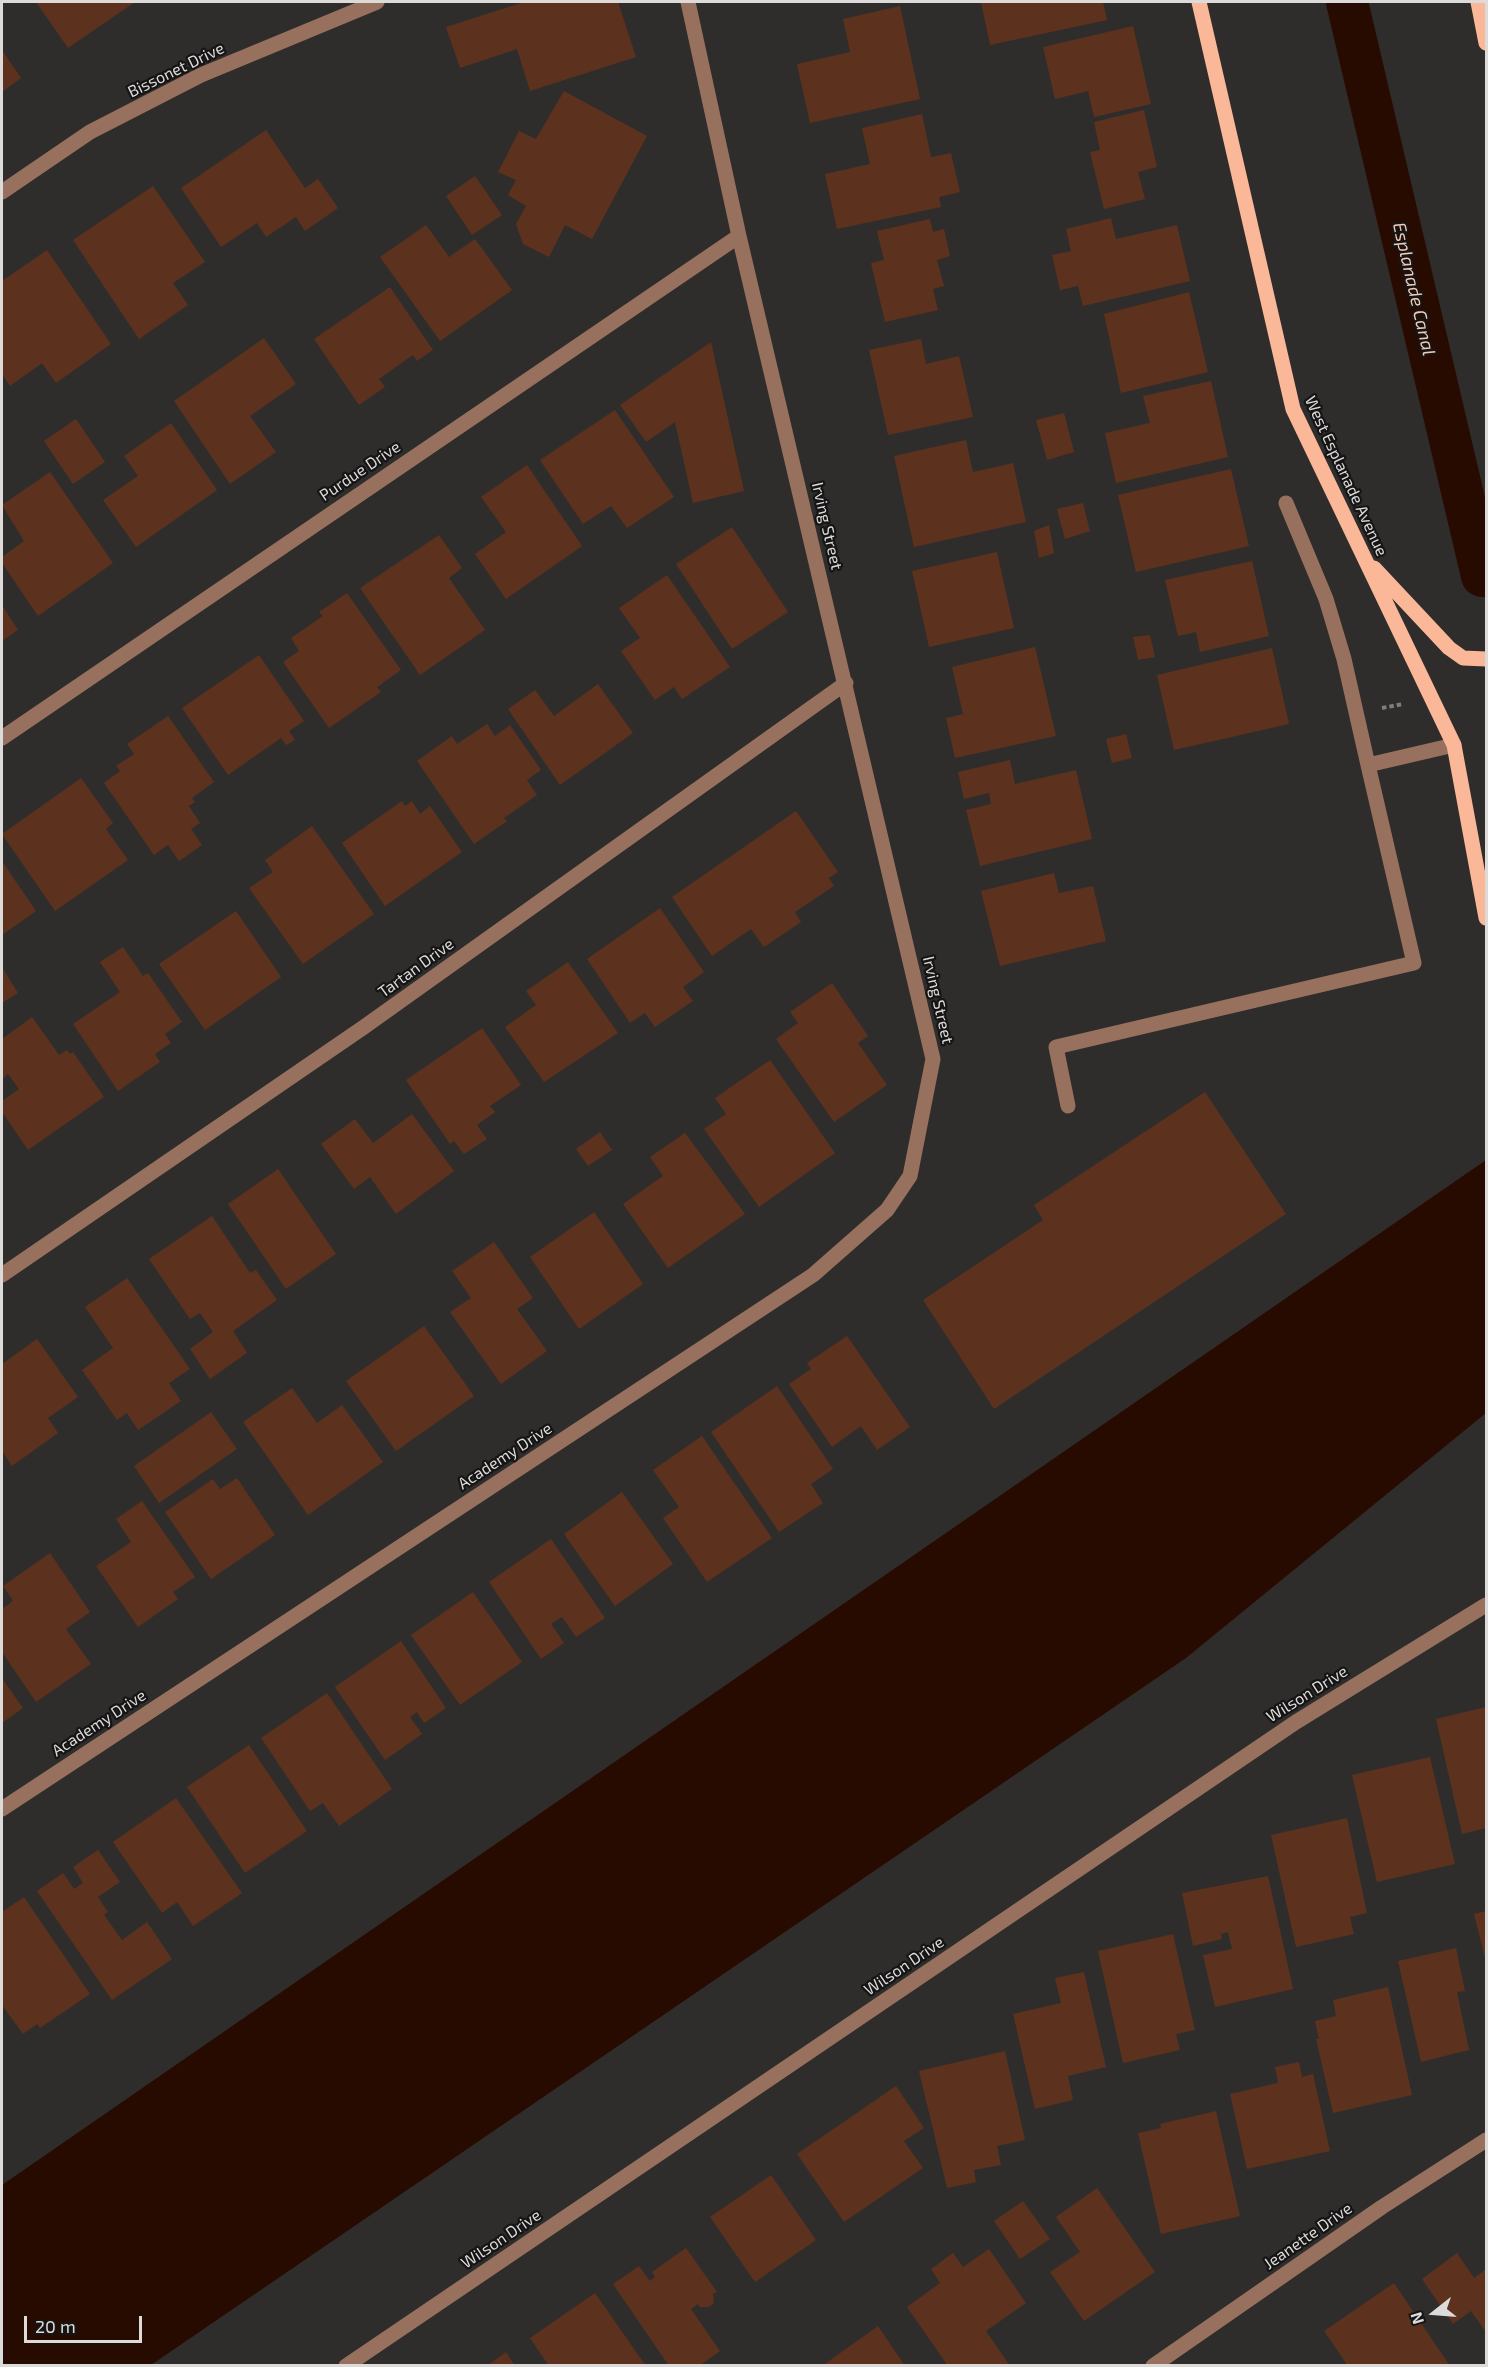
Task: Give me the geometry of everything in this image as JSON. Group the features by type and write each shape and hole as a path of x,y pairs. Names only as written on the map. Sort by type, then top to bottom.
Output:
{"main road":[{"name":"West Esplanade Avenue","path":"1199,2 1293,409 1454,745 1486,918"},
{"path":"1478,2 1486,43"},
{"path":"1364,557 1449,648 1463,658 1486,659"}],"street":[{"name":"Bissonet Drive","path":"2,192 90,132 201,75 377,2"},
{"name":"Irving Street","path":"688,2 739,236 933,1059"},
{"name":"Purdue Drive","path":"2,738 739,236"},
{"path":"1068,1106 1056,1047 1414,963 1344,659 1326,599 1286,503"},
{"name":"Tartan Drive","path":"2,1275 364,1028 846,683"},
{"path":"1368,765 1454,745"},
{"name":"Academy Drive","path":"2,1809 813,1275 887,1210 910,1176 933,1059"},
{"name":"Wilson Drive","path":"346,2366 1296,1722 1486,1605"},
{"name":"Jeanette Drive","path":"1152,2366 1382,2207 1486,2140"}],"path":[{"path":"1378,709 1402,704"}],"shaded area":[{"path":"1486,1160 1486,1413 1186,1658 151,2365 2,2365 2,2185"}],"building":[{"path":"36,2 135,2 68,48"},
{"path":"524,2 618,2 636,57 530,91 517,49 460,68 446,27"},
{"path":"981,2 1103,2 1107,20 990,45"},
{"path":"900,6 920,99 810,123 797,64 850,52 843,19"},
{"path":"1133,26 1151,104 1094,117 1088,91 1055,99 1043,47"},
{"path":"2,50 21,78 2,92"},
{"path":"564,91 647,136 592,239 565,225 549,257 523,244 516,224 526,206 508,195 516,180 498,172 519,131 536,139"},
{"path":"1144,110 1157,167 1138,172 1145,199 1104,209 1090,152 1100,150 1094,122"},
{"path":"922,114 931,157 951,153 960,192 939,197 941,207 837,229 825,174 870,164 862,128"},
{"path":"266,130 305,188 318,179 338,208 305,231 296,217 266,237 257,223 221,247 181,188"},
{"path":"475,176 502,215 472,235 446,196"},
{"path":"153,186 205,262 173,283 188,305 139,339 73,240"},
{"path":"1111,218 1116,239 1177,225 1190,281 1083,306 1078,286 1060,290 1052,255 1071,251 1066,229"},
{"path":"930,219 933,232 944,229 950,256 937,260 944,286 933,289 938,310 885,322 871,263 884,260 877,231"},
{"path":"426,225 449,257 475,239 512,290 440,341 380,257"},
{"path":"47,250 111,344 56,383 42,363 10,386 2,374 2,281"},
{"path":"390,287 433,350 417,361 413,355 379,379 385,387 359,405 314,339"},
{"path":"1189,292 1208,372 1121,393 1104,314"},
{"path":"264,338 296,384 250,416 276,452 230,484 174,401"},
{"path":"921,339 926,364 959,356 973,417 888,435 869,350"},
{"path":"711,342 744,491 693,503 675,422 646,442 620,405"},
{"path":"1211,381 1228,457 1116,483 1105,433 1150,423 1143,396"},
{"path":"615,410 674,497 627,528 611,506 583,524 540,460"},
{"path":"1064,413 1074,452 1047,460 1036,420"},
{"path":"76,419 105,462 73,484 44,441"},
{"path":"171,423 217,490 136,547 103,500 138,476 124,456"},
{"path":"966,440 973,472 1013,463 1026,522 914,547 894,456"},
{"path":"527,465 582,546 506,599 475,554 506,532 481,497"},
{"path":"1231,469 1249,546 1136,572 1118,495"},
{"path":"50,472 113,563 38,616 2,563 2,557 24,541 2,505"},
{"path":"1083,503 1090,531 1065,539 1057,509"},
{"path":"1049,525 1054,553 1039,558 1034,531"},
{"path":"732,527 788,612 732,649 676,564"},
{"path":"439,535 462,568 449,578 485,630 420,675 360,588"},
{"path":"997,552 1014,628 929,647 912,571"},
{"path":"1252,561 1269,636 1200,652 1196,632 1178,636 1165,580"},
{"path":"667,575 730,667 682,699 674,687 655,700 621,651 640,638 619,608"},
{"path":"347,593 401,670 377,687 381,692 329,728 283,662 299,651 291,638 323,616 319,612"},
{"path":"2,605 18,630 2,641"},
{"path":"1150,635 1155,657 1138,660 1133,637"},
{"path":"1035,647 1056,736 955,758 946,718 963,714 952,667"},
{"path":"1272,648 1289,724 1174,750 1157,675"},
{"path":"259,655 304,721 289,731 295,740 286,745 281,738 228,775 182,708"},
{"path":"598,684 633,733 560,785 508,709 535,690 554,716"},
{"path":"168,716 214,782 192,798 195,802 189,806 200,823 191,829 202,845 179,861 168,845 154,855 104,783 120,771 116,766 134,754 127,744"},
{"path":"487,724 495,736 510,725 541,770 527,780 537,795 504,818 507,821 474,844 417,761 452,736 457,744"},
{"path":"1126,734 1132,758 1112,763 1106,739"},
{"path":"1010,760 1015,784 1076,770 1092,839 980,866 966,810 991,804 989,793 964,799 958,772"},
{"path":"81,778 113,823 106,829 128,860 55,911 2,834"},
{"path":"402,801 405,806 412,801 420,814 430,806 462,852 385,906 342,843"},
{"path":"796,811 838,872 829,878 834,886 795,912 801,922 764,947 751,929 712,956 672,897"},
{"path":"312,826 374,914 303,964 249,888 273,872 265,860"},
{"path":"2,861 36,911 2,935"},
{"path":"1054,873 1059,893 1093,886 1106,941 1000,966 981,891"},
{"path":"660,908 704,972 683,987 693,1001 655,1027 645,1013 630,1023 587,959"},
{"path":"236,911 281,977 205,1030 159,964"},
{"path":"123,947 143,976 148,973 182,1022 165,1034 171,1043 155,1054 160,1062 118,1091 73,1024 120,992 100,962"},
{"path":"568,962 618,1033 544,1082 505,1027 536,1005 526,991"},
{"path":"2,967 18,993 2,1003"},
{"path":"832,983 868,1036 858,1043 887,1085 834,1122 776,1039 798,1023 790,1012"},
{"path":"32,1017 59,1055 67,1050 70,1054 73,1052 104,1097 28,1150 2,1112 2,1101 19,1089 8,1074 2,1079 2,1039"},
{"path":"482,1028 521,1085 490,1106 495,1112 477,1125 487,1139 464,1154 454,1141 450,1144 406,1080"},
{"path":"770,1060 835,1153 759,1207 704,1129 726,1114 715,1098"},
{"path":"1205,1092 1286,1214 994,1409 923,1300 1043,1220 1034,1205"},
{"path":"412,1114 454,1171 396,1214 370,1177 354,1189 321,1144 355,1119 373,1143"},
{"path":"600,1132 612,1150 588,1166 576,1149"},
{"path":"685,1133 745,1214 668,1268 623,1204 663,1176 650,1157"},
{"path":"278,1169 336,1254 286,1289 228,1204"},
{"path":"594,1212 643,1284 579,1329 530,1257"},
{"path":"212,1216 250,1273 256,1270 277,1300 233,1331 247,1353 210,1379 190,1349 213,1332 200,1313 190,1319 149,1259"},
{"path":"494,1242 533,1298 517,1309 547,1351 501,1384 450,1312 471,1298 452,1271"},
{"path":"127,1278 190,1369 169,1383 181,1401 138,1430 127,1413 117,1420 82,1370 113,1348 85,1307"},
{"path":"424,1326 474,1396 396,1451 346,1381"},
{"path":"847,1336 910,1427 877,1450 861,1426 832,1447 789,1384 811,1369 807,1363"},
{"path":"37,1339 78,1397 48,1418 58,1433 12,1466 2,1451 2,1364"},
{"path":"777,1386 833,1469 811,1484 823,1503 779,1532 711,1432"},
{"path":"292,1388 317,1423 342,1405 383,1462 308,1515 243,1422"},
{"path":"211,1412 237,1449 159,1503 134,1466"},
{"path":"702,1436 772,1538 707,1582 663,1518 679,1507 653,1470"},
{"path":"237,1478 275,1535 211,1579 165,1512 213,1479 220,1489"},
{"path":"622,1492 673,1564 615,1606 564,1534"},
{"path":"142,1501 195,1577 173,1592 178,1599 138,1627 96,1566 131,1542 116,1519"},
{"path":"551,1539 605,1618 576,1637 562,1617 551,1624 564,1643 541,1659 489,1582"},
{"path":"50,1553 90,1612 66,1629 91,1664 36,1702 2,1652 2,1609 13,1601 3,1586"},
{"path":"473,1592 522,1662 460,1705 411,1635"},
{"path":"401,1641 446,1708 424,1723 417,1712 410,1717 422,1734 385,1760 335,1687"},
{"path":"2,1678 23,1708 2,1723"},
{"path":"327,1693 392,1789 339,1826 323,1803 310,1811 261,1738"},
{"path":"1486,1707 1486,1828 1462,1834 1436,1719"},
{"path":"249,1745 307,1831 245,1873 187,1787"},
{"path":"1430,1757 1455,1864 1377,1882 1352,1775"},
{"path":"176,1798 242,1893 193,1926 177,1902 162,1913 113,1842"},
{"path":"1347,1818 1367,1913 1350,1917 1354,1934 1296,1947 1271,1835"},
{"path":"98,1850 120,1882 98,1897 108,1912 104,1915 122,1940 147,1922 172,1959 112,2000 37,1891 63,1873 74,1889 83,1883 73,1867"},
{"path":"1268,1876 1293,1989 1215,2007 1203,1955 1232,1949 1228,1932 1221,1934 1222,1939 1193,1946 1182,1893"},
{"path":"24,1897 90,1994 40,2028 37,2024 23,2034 2,2005 2,1912"},
{"path":"1486,1911 1486,1962 1474,1914"},
{"path":"1173,1934 1195,2030 1176,2034 1180,2050 1123,2063 1098,1951"},
{"path":"1456,1948 1465,1991 1457,1992 1469,2050 1421,2062 1398,1961"},
{"path":"1084,1972 1106,2067 1068,2076 1073,2100 1035,2109 1013,2014 1061,2003 1055,1978"},
{"path":"1388,1987 1412,2095 1333,2113 1316,2039 1319,2039 1315,2021 1336,2016 1333,2000"},
{"path":"1005,2051 1025,2140 997,2146 1001,2165 974,2170 976,2182 947,2188 919,2071"},
{"path":"1299,2062 1302,2077 1313,2074 1330,2151 1247,2169 1230,2094 1278,2083 1275,2067"},
{"path":"896,2086 924,2128 904,2141 923,2168 844,2222 797,2154"},
{"path":"1216,2111 1240,2216 1161,2234 1138,2133 1161,2128 1160,2124"},
{"path":"771,2175 816,2240 755,2282 710,2217"},
{"path":"1097,2188 1155,2272 1084,2321 1050,2272 1080,2252 1056,2217"},
{"path":"1023,2201 1050,2239 1020,2259 994,2221"},
{"path":"686,2248 717,2292 713,2294 714,2303 709,2307 700,2307 698,2304 691,2309 720,2351 699,2366 669,2366 613,2284 639,2266 650,2281 655,2277 652,2272"},
{"path":"989,2249 1026,2303 986,2331 1010,2366 948,2366 907,2307 940,2283 931,2269 953,2253 963,2267"},
{"path":"1457,2253 1474,2278 1486,2269 1486,2332 1471,2311 1453,2324 1422,2279"},
{"path":"1394,2283 1450,2366 1348,2366 1324,2331"},
{"path":"595,2293 646,2366 549,2366 530,2338"},
{"path":"878,2326 905,2366 822,2366"},
{"path":"506,2352 515,2366 487,2366"}],"waterway":[{"name":"Esplanade Canal","path":"1347,2 1482,576"}]}
